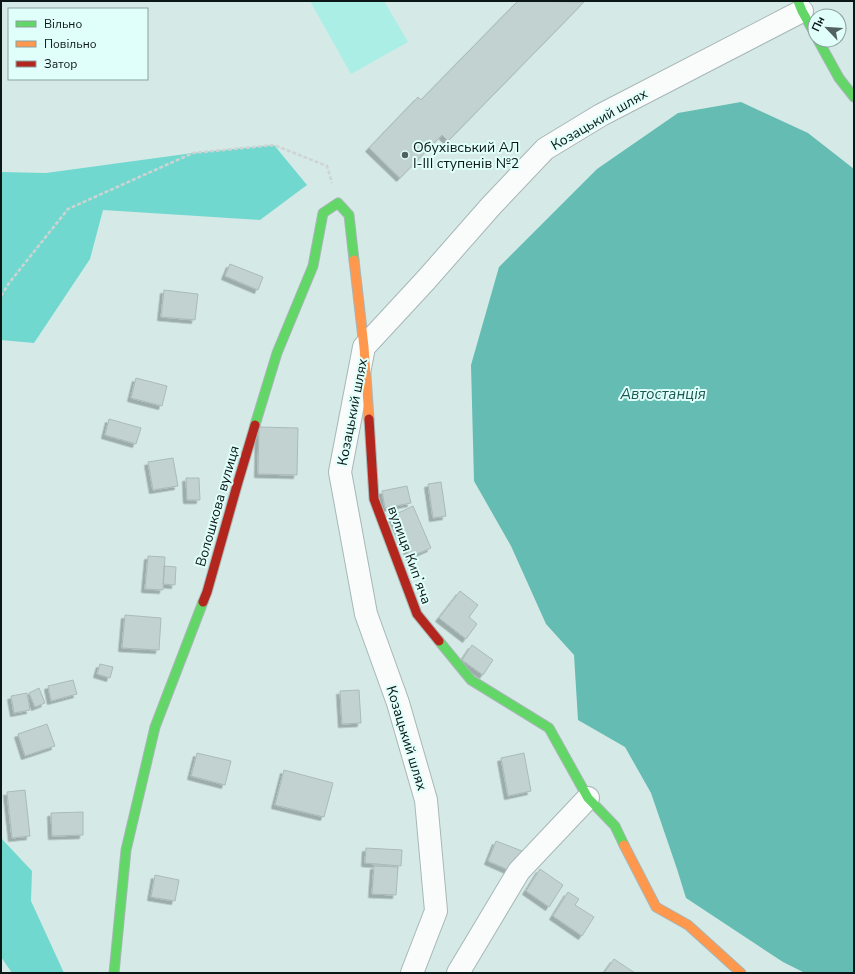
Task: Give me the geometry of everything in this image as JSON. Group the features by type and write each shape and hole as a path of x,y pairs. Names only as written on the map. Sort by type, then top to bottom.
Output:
{"street":[{"path":"800,6 807,19"},
{"name":"Козацький шлях","path":"412,973 436,911 426,800 398,703 366,614 340,472 364,347 426,280 491,206 545,150 601,115 800,6"},
{"path":"822,48 839,78 854,97"},
{"path":"338,203 349,215 364,347"},
{"name":"Волошкова вулиця","path":"114,973 126,850 155,727 206,592 278,353 313,266 323,213 338,203"},
{"name":"вулиця Кипʼяча","path":"364,347 374,499 417,614 471,680 549,728 588,798 615,826 656,906 688,925 741,973"},
{"path":"458,973 519,871 588,798"}],"path":[{"path":"1,296 9,283 68,209 193,152 274,145 327,166 338,203"}],"shaded area":[{"path":"310,1 384,1 408,42 351,74"},
{"path":"274,145 307,185 260,220 103,210 90,259 34,343 1,340 1,172 46,173 193,153"},
{"path":"1,838 32,871 31,901 64,973 12,973 1,957"}],"water":[{"name":"Автостанція","path":"741,102 808,133 854,169 854,973 805,973 783,962 686,898 651,793 625,747 578,720 574,655 546,624 511,546 474,481 471,365 499,267 597,169 678,113"}],"building":[{"path":"518,1 584,2 448,141 442,135 400,178 369,148 418,97 421,100"},
{"path":"230,264 263,277 258,290 225,276"},
{"path":"164,290 198,294 195,320 161,317"},
{"path":"136,378 167,386 162,406 131,398"},
{"path":"109,419 141,428 136,444 105,435"},
{"path":"259,427 298,428 297,475 258,474"},
{"path":"173,458 178,486 153,490 148,462"},
{"path":"186,478 199,478 200,500 187,500"},
{"path":"441,482 446,516 433,518 428,484"},
{"path":"407,486 411,503 385,508 382,491"},
{"path":"413,506 431,548 410,557 392,516"},
{"path":"148,556 165,557 163,590 145,589"},
{"path":"164,566 176,567 175,585 163,584"},
{"path":"460,591 478,605 469,617 477,624 466,639 439,618"},
{"path":"125,615 161,618 159,650 122,648"},
{"path":"472,645 493,660 483,675 462,660"},
{"path":"100,664 113,667 110,678 97,674"},
{"path":"73,680 77,694 51,701 48,686"},
{"path":"39,688 45,703 35,707 29,693"},
{"path":"359,690 361,723 342,724 340,691"},
{"path":"27,693 30,710 14,713 11,696"},
{"path":"47,724 55,746 25,756 18,734"},
{"path":"197,753 231,761 225,785 191,776"},
{"path":"524,753 531,791 508,796 501,758"},
{"path":"284,770 333,783 324,817 275,805"},
{"path":"25,790 30,836 12,838 7,792"},
{"path":"83,812 83,835 52,836 51,813"},
{"path":"496,841 522,851 513,872 488,861"},
{"path":"366,848 402,850 401,866 365,863"},
{"path":"374,866 398,867 396,895 372,894"},
{"path":"540,869 563,885 549,907 526,891"},
{"path":"155,875 179,880 175,901 151,897"},
{"path":"568,892 579,899 575,905 594,917 582,936 553,916"},
{"path":"614,959 635,973 604,973"}],"traffic: fast":[{"path":"798,1 807,20"},
{"path":"822,48 839,78 854,97"},
{"path":"255,425 277,353 313,266 323,213 338,203 349,215 354,260"},
{"path":"114,973 126,850 155,727 203,602"},
{"path":"439,641 471,680 549,728 588,798 615,826 624,845"}],"traffic: slow":[{"path":"354,260 364,347 369,419"},
{"path":"624,845 656,907 688,925 741,973"}],"traffic: jam":[{"path":"369,419 374,499 417,614 439,641"},
{"path":"203,602 255,425"}],"place":[{"name":"Обухівський АЛ І-ІІІ ступенів №2","path":"405,155"}]}
